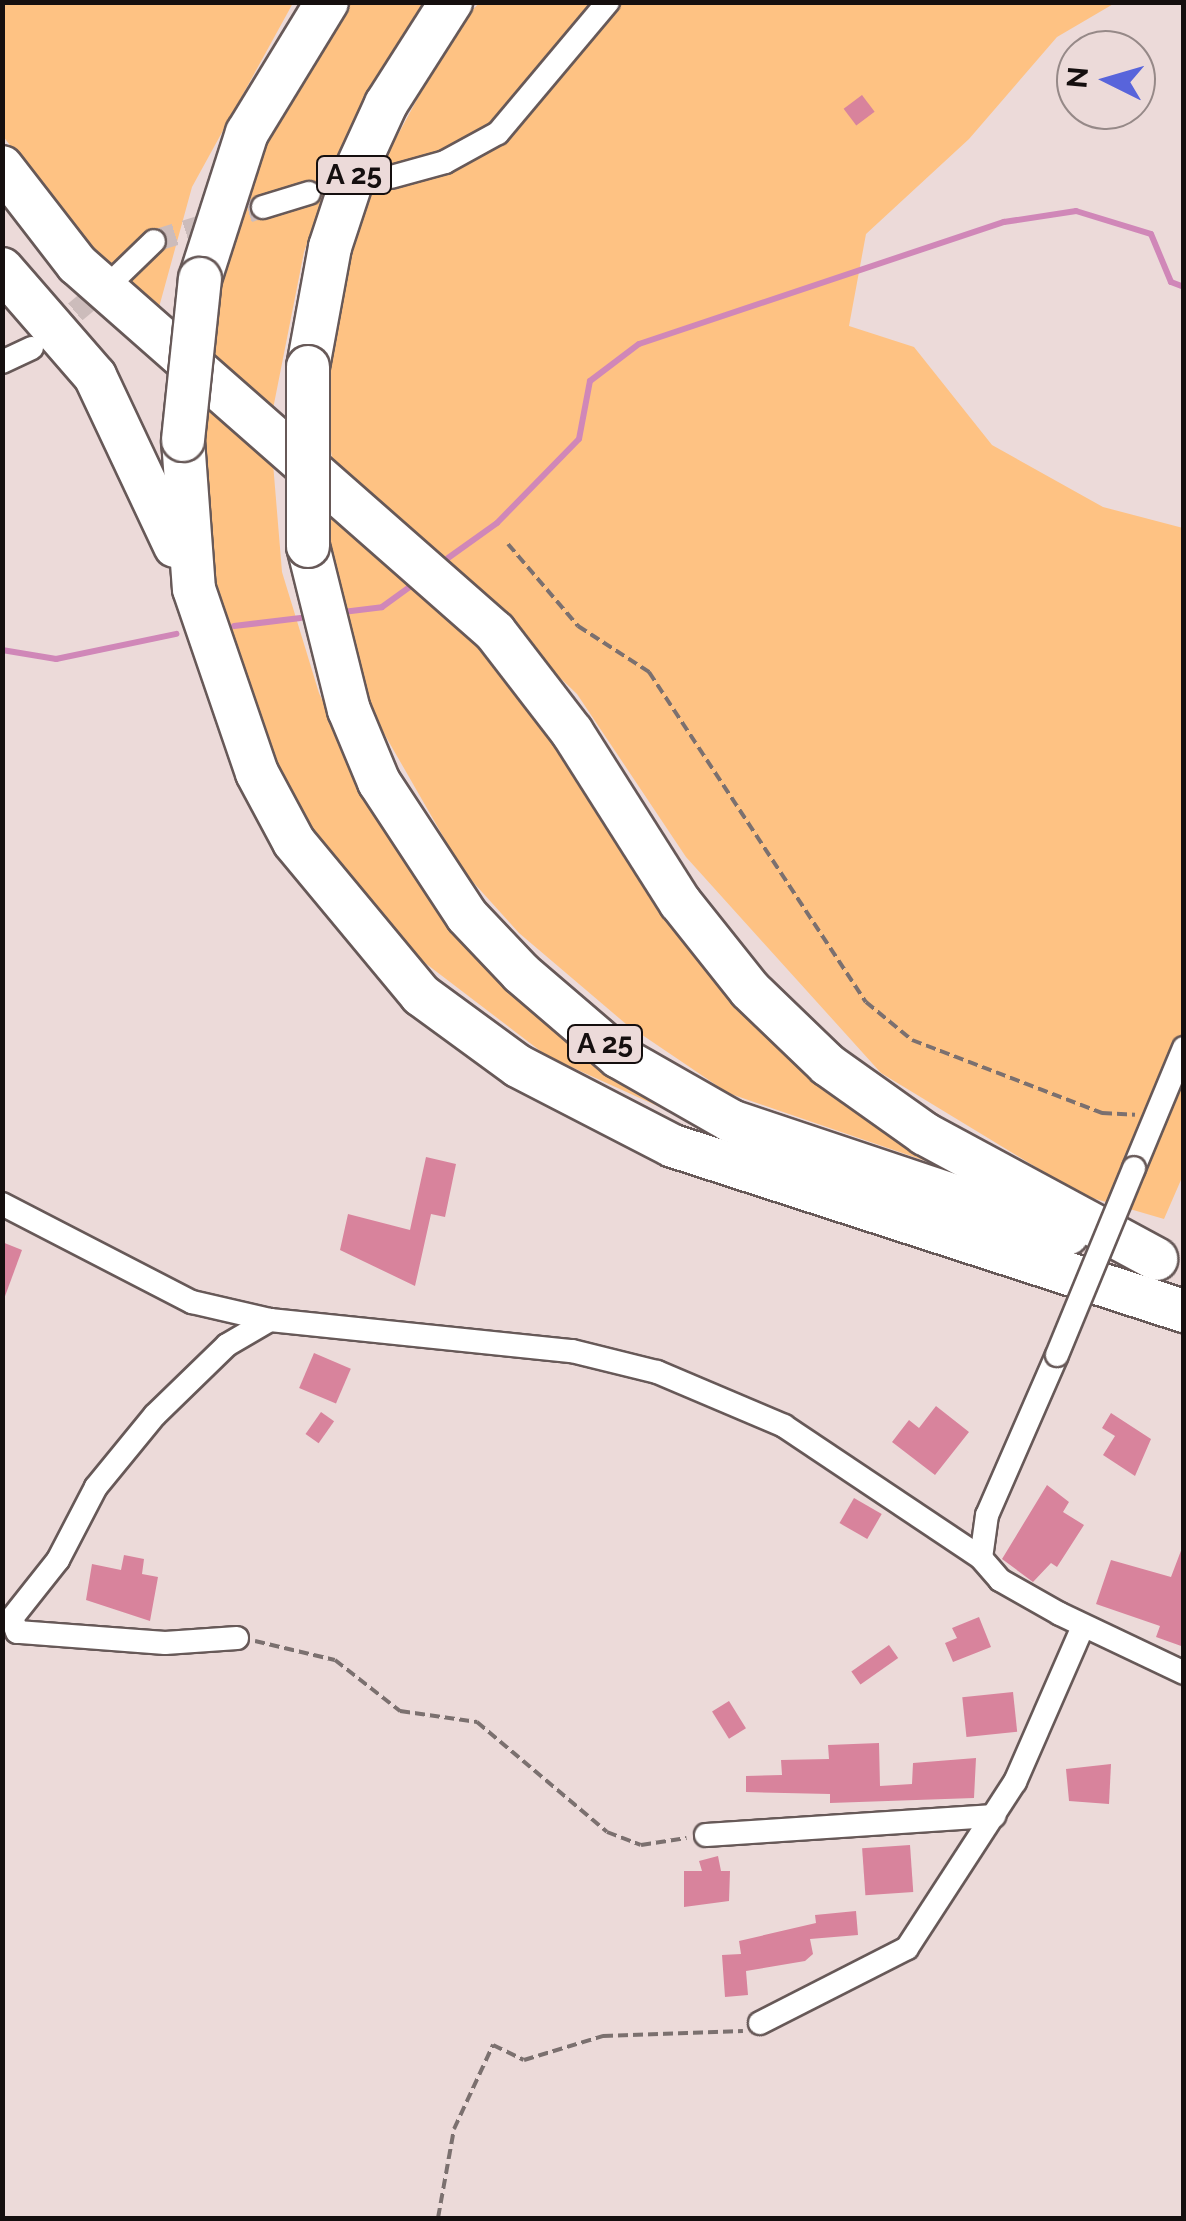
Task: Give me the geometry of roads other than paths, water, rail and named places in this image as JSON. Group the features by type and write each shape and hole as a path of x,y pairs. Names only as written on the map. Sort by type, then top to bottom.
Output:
{"highway":[{"name":"A 25","path":"327,2 247,133 200,278 183,440 194,589 218,677 294,842 420,995 518,1066 673,1146 1184,1311"},
{"name":"A 25","path":"451,2 386,104 354,174 330,247 308,367 308,546 349,710 418,850 494,944 619,1057 750,1128 897,1182 1170,1264"},
{"path":"2,167 77,264 495,632 572,732 680,902 750,990 828,1065 925,1134 1170,1264"},
{"path":"2,270 95,376 194,589"}],"street":[{"path":"391,177 445,162 498,133 608,2"},
{"path":"263,207 309,193"},
{"path":"120,274 154,241"},
{"path":"2,362 32,348"},
{"path":"981,1558 987,1515 1184,1048"},
{"path":"2,1204 192,1302 270,1320 572,1351 657,1372 784,1426 981,1558 1000,1580 1084,1626 1184,1673"},
{"path":"237,1638 164,1643 16,1632 12,1618 58,1560 96,1486 155,1416 227,1345 270,1320"},
{"path":"760,2022 906,1948 994,1816 1084,1626"},
{"path":"706,1835 994,1816"}],"waterway":[{"path":"448,558 497,523 579,439 590,381 639,344 1004,222 1076,211 1151,234 1171,282 1184,287"},
{"path":"343,612 382,607 414,584"},
{"path":"234,626 301,618"},
{"path":"2,650 56,659 176,634"}],"tunnel":[{"path":"154,241 263,207"},
{"path":"50,333 110,283"}]}
